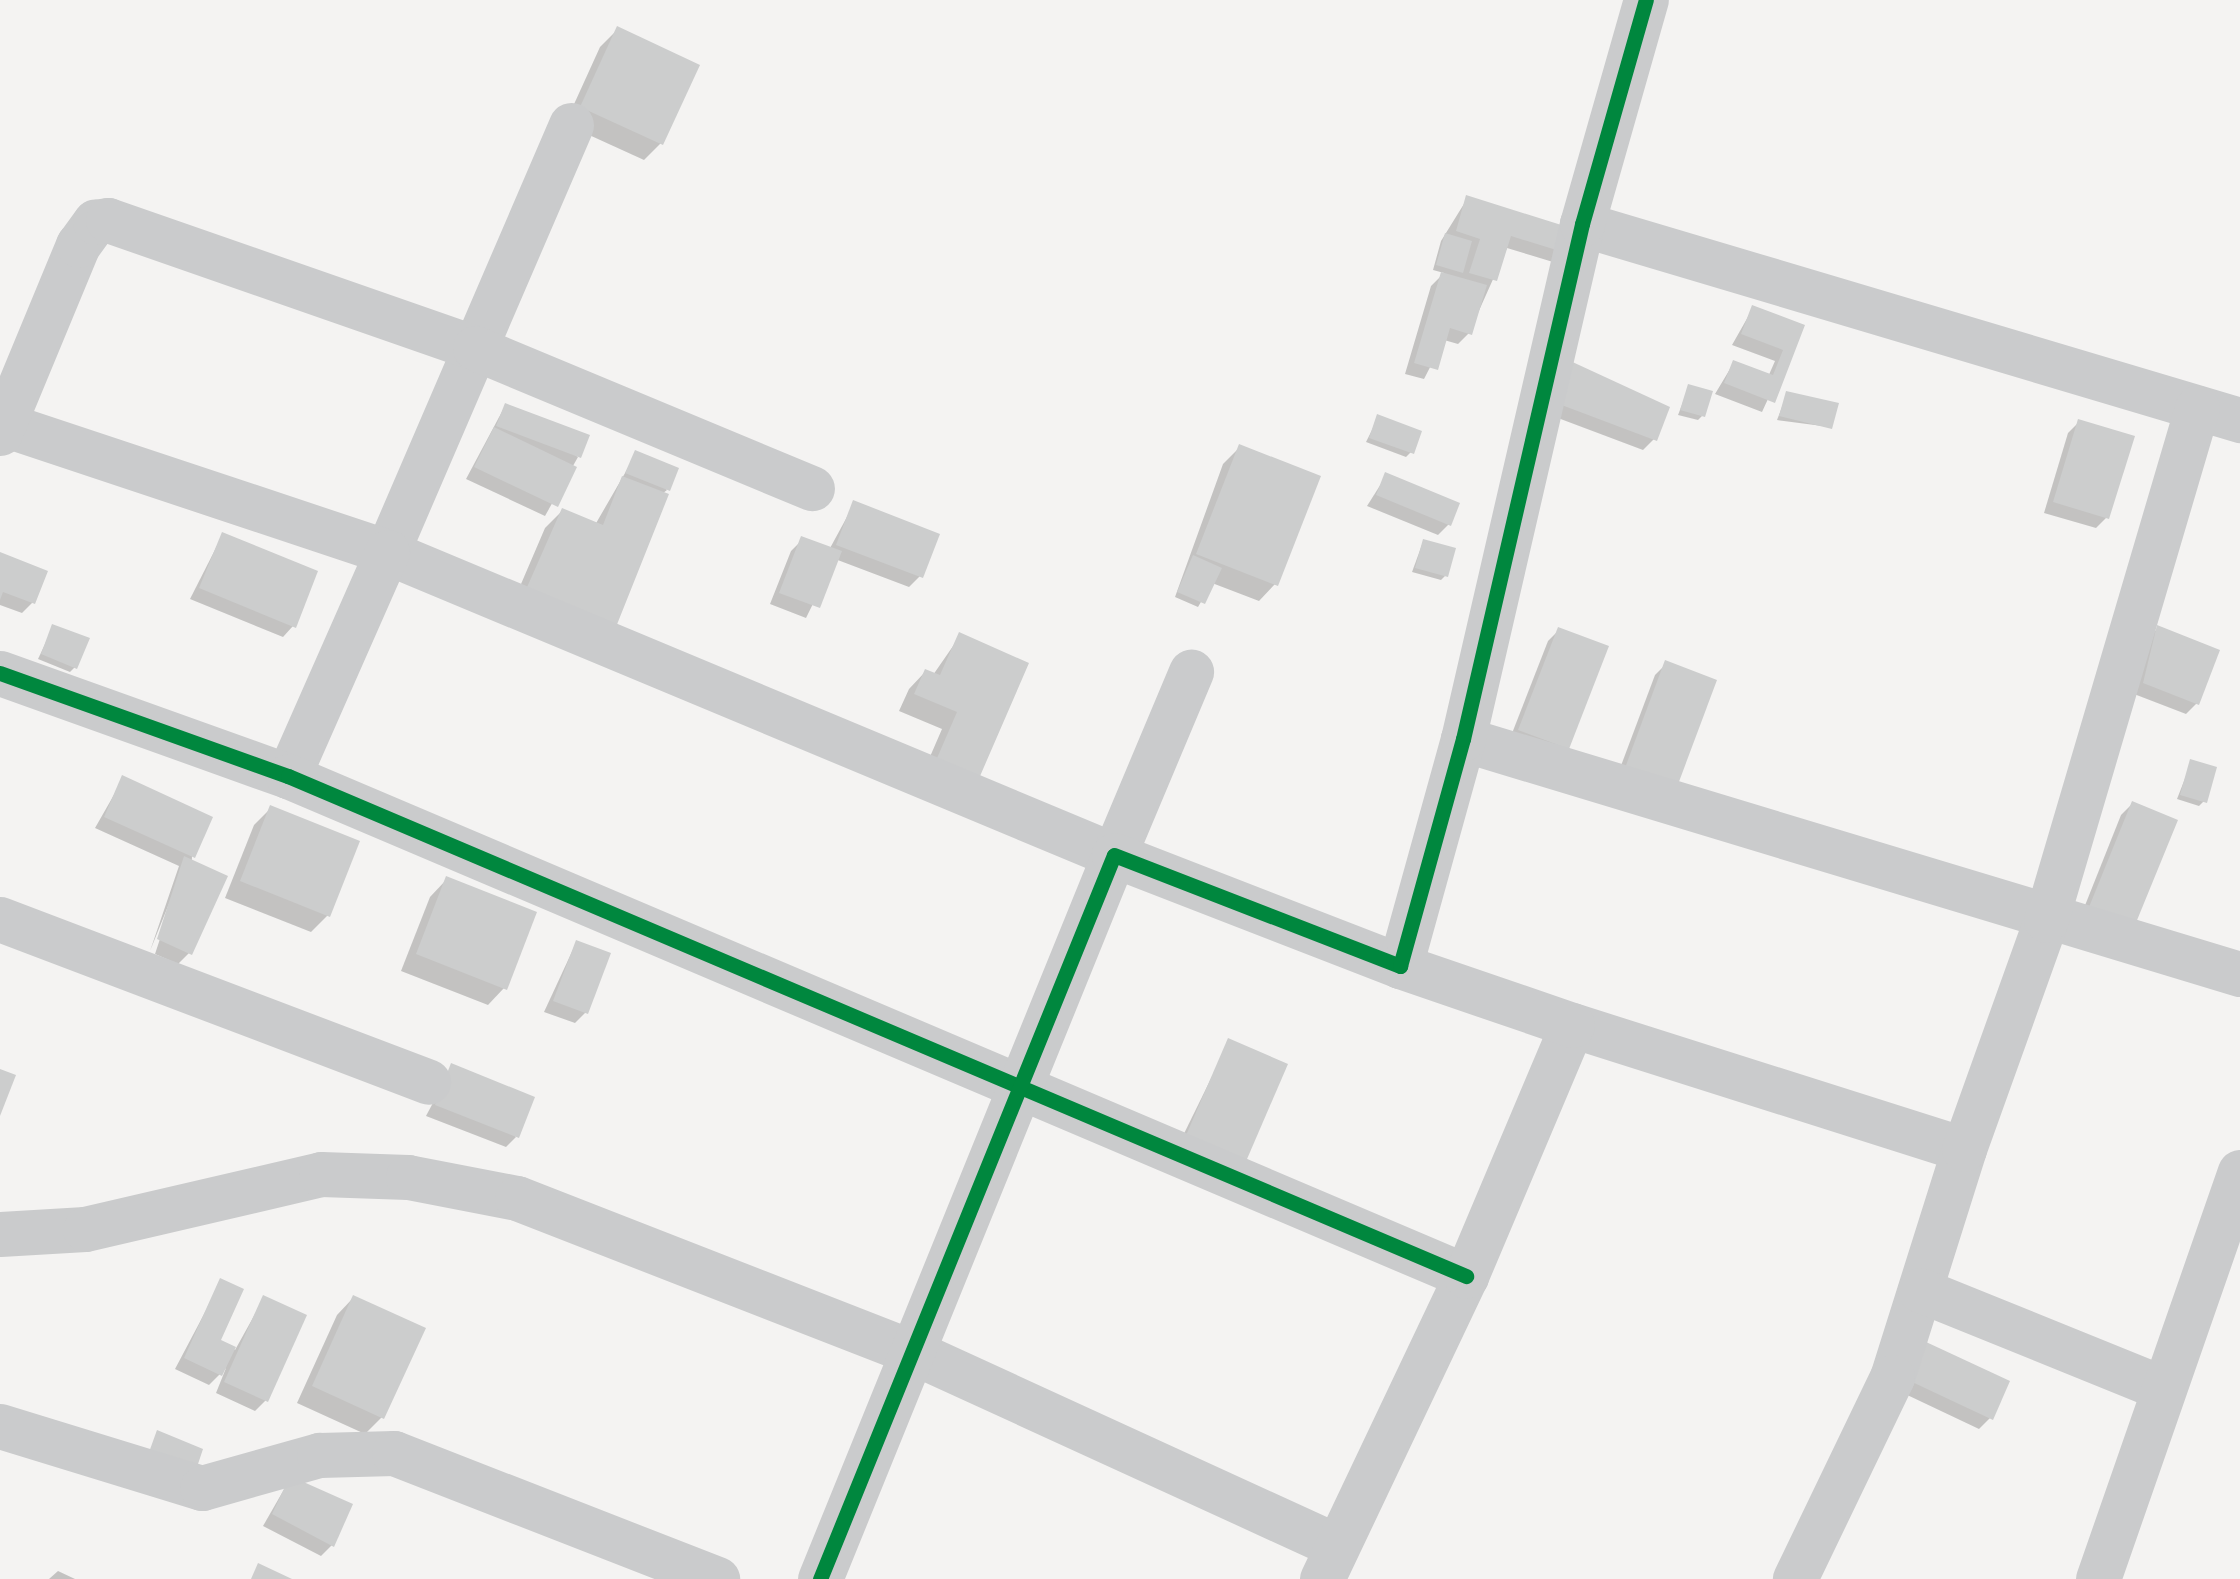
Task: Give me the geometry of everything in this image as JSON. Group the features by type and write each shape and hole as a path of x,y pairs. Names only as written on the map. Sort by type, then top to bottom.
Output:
{"street":[{"path":"1400,966 1463,740 1582,224 1646,0"},
{"path":"288,776 571,125"},
{"path":"812,488 475,348 128,224 95,222 78,245 2,428 387,552 1114,855 1400,966 1964,1149"},
{"path":"1582,224 2219,414 1964,1149 1892,1377 1795,1579"},
{"path":"820,1579 1191,671"},
{"path":"0,674 288,776 1466,1276"},
{"path":"1463,740 2046,920 2240,974"},
{"path":"0,919 428,1082"},
{"path":"0,1234 85,1229 321,1174 408,1177 517,1198 913,1352 1330,1562 1466,1276 1572,1024"},
{"path":"2098,1579 2240,1172"},
{"path":"1920,1290 2162,1388"},
{"path":"0,1426 202,1488 319,1455 394,1453 717,1579"}],"building":[{"path":"617,26 700,65 663,145 580,107"},
{"path":"1466,195 1574,229 1566,253 1511,236 1497,281 1469,273 1480,239 1456,231"},
{"path":"1445,233 1472,241 1463,273 1436,265"},
{"path":"1441,272 1487,285 1472,335 1450,328 1438,370 1414,363"},
{"path":"1752,305 1805,325 1775,403 1724,383 1733,360 1773,375 1783,350 1741,334"},
{"path":"1566,359 1670,407 1657,441 1551,401"},
{"path":"1688,384 1713,391 1705,417 1680,410"},
{"path":"1786,391 1839,403 1832,429 1779,416"},
{"path":"505,403 590,435 581,458 496,426"},
{"path":"1377,414 1422,431 1414,454 1369,438"},
{"path":"2078,419 2135,436 2109,519 2053,502"},
{"path":"494,427 577,467 558,507 474,467"},
{"path":"1239,444 1321,476 1278,586 1196,554"},
{"path":"635,450 679,468 670,491 625,473"},
{"path":"1385,472 1460,503 1451,526 1376,495"},
{"path":"622,476 669,494 612,637 524,594 562,508 603,525"},
{"path":"853,500 940,534 923,578 836,545"},
{"path":"222,532 318,571 296,628 199,588"},
{"path":"801,536 842,551 820,608 779,593"},
{"path":"1423,539 1456,548 1448,577 1415,568"},
{"path":"0,552 48,571 35,604 3,592 0,600"},
{"path":"1193,555 1222,568 1205,604 1177,592"},
{"path":"52,624 90,638 77,669 41,654"},
{"path":"2157,625 2220,650 2199,705 2143,683"},
{"path":"1558,627 1609,646 1569,749 1518,730"},
{"path":"959,632 1029,663 974,790 931,772 957,712 914,694 925,669 940,675"},
{"path":"1665,660 1717,680 1677,787 1625,768"},
{"path":"2190,759 2217,767 2207,803 2180,795"},
{"path":"122,775 213,817 195,858 104,817"},
{"path":"2132,801 2178,820 2133,930 2087,912"},
{"path":"270,805 360,841 330,917 240,881"},
{"path":"184,856 228,876 192,955 157,939"},
{"path":"446,876 537,912 507,990 416,954"},
{"path":"576,940 611,953 588,1014 553,1001"},
{"path":"1228,1038 1288,1064 1241,1173 1181,1147"},
{"path":"451,1063 535,1097 519,1138 435,1105"},
{"path":"0,1069 16,1075 0,1116"},
{"path":"220,1278 244,1289 221,1340 236,1347 222,1376 184,1358"},
{"path":"263,1295 307,1315 268,1402 224,1382"},
{"path":"353,1295 426,1328 384,1419 312,1386"},
{"path":"1911,1335 2010,1381 1993,1420 1893,1373"},
{"path":"157,1430 203,1449 195,1473 148,1455"},
{"path":"290,1476 353,1504 334,1547 272,1514"},
{"path":"258,1563 292,1579 251,1579"}],"cycle path":[{"path":"820,1579 1114,855 1400,966 1463,739 1582,224 1646,0"},
{"path":"0,673 288,776 1466,1276"}]}
